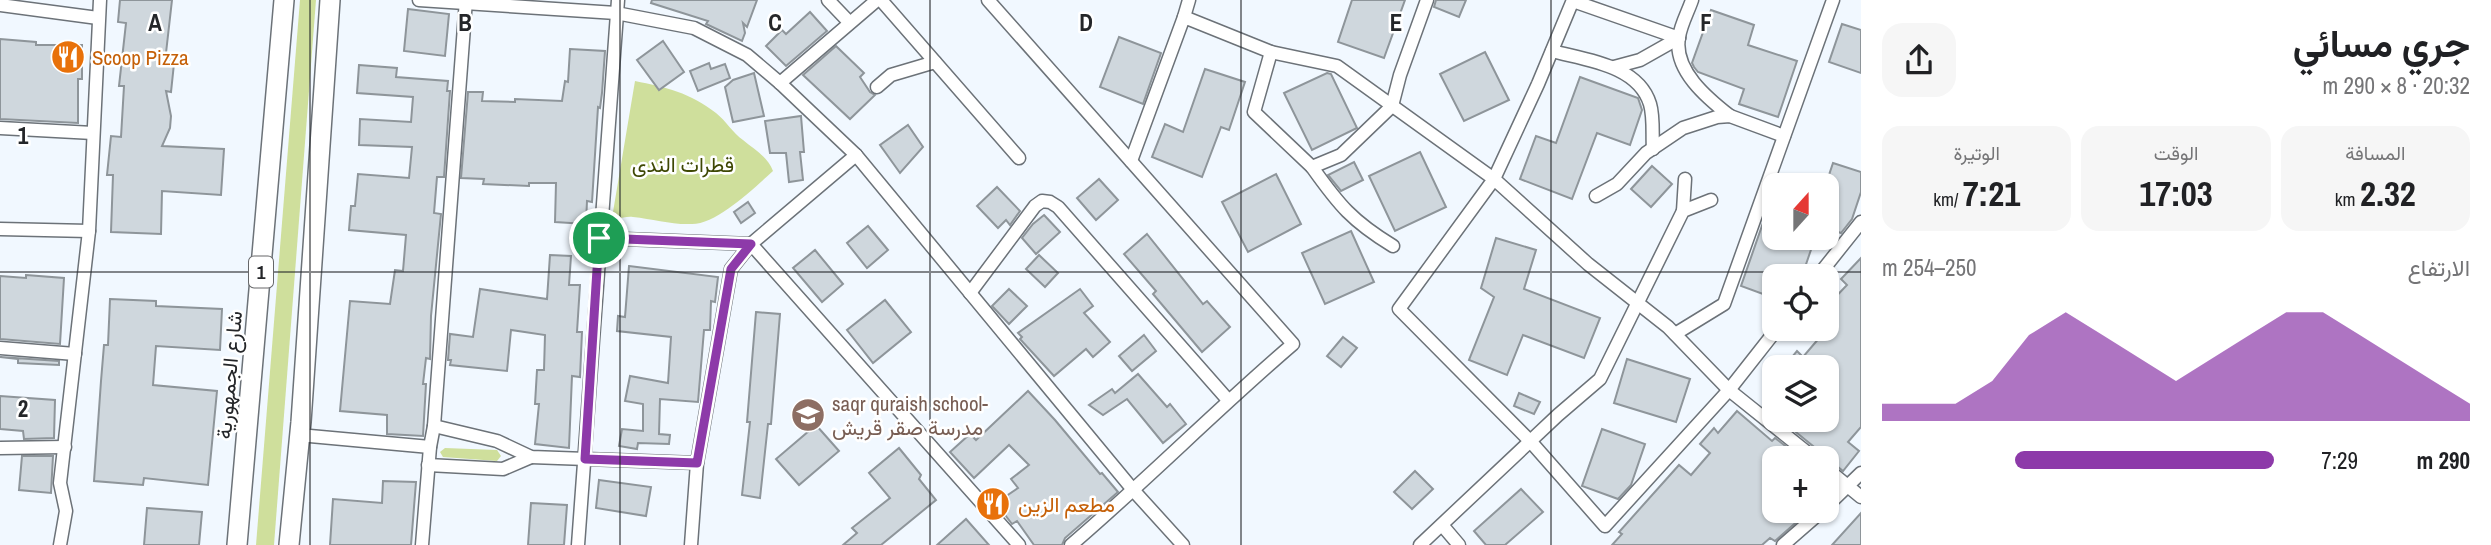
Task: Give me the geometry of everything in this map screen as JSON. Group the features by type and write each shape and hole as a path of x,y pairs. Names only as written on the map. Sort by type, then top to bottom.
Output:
{"main road":[{"name":"شارع الجمهورية","path":"237,545 284,0"},
{"path":"289,545 330,0"}],"street":[{"path":"60,545 66,511 60,483 89,231 100,0"},
{"path":"419,0 617,7 694,28 747,55 856,155 1134,491 1183,545"},
{"path":"828,0 849,22"},
{"path":"780,83 849,22 879,0 1019,158"},
{"path":"988,0 1293,344 1228,400 1134,491 1071,545"},
{"path":"1131,161 1189,0"},
{"path":"1312,167 1342,155 1392,106 1400,75 1427,0"},
{"path":"1679,38 1573,0 1494,179 1399,309 1531,442 1605,526 1729,390 1768,341"},
{"path":"1692,0 1679,38 1682,64 1709,100 1730,116 1784,136"},
{"path":"1675,334 1724,304 1833,0"},
{"path":"422,545 466,2"},
{"path":"0,5 98,18"},
{"path":"578,545 617,7"},
{"path":"1184,17 1271,51 1337,66 1494,179 1588,264 1675,334 1729,390 1799,446"},
{"path":"1614,67 1640,60 1679,38"},
{"path":"1271,51 1254,112 1312,167 1342,209 1364,229 1392,246"},
{"path":"1552,51 1614,67 1633,79 1651,106 1653,149"},
{"path":"877,87 891,75 935,62"},
{"path":"1596,196 1617,184 1646,153 1683,128 1717,117 1730,116"},
{"path":"0,128 93,132"},
{"path":"691,545 697,463 731,269 751,244 856,155"},
{"path":"1420,545 1600,379 1683,211 1685,179"},
{"path":"1683,211 1710,200"},
{"path":"970,293 1035,206 1042,201 1050,202 1058,206 1228,400"},
{"path":"1828,264 1861,222"},
{"path":"0,229 89,231"},
{"path":"599,238 751,244 1019,545"},
{"path":"0,348 75,354"},
{"path":"433,426 497,441 531,457 697,463"},
{"path":"299,435 429,447"},
{"path":"0,449 65,447"},
{"path":"428,465 503,469 531,457"},
{"path":"1839,495 1861,473"},
{"path":"1839,478 1861,497"},
{"path":"1783,545 1800,540 1813,523"},
{"path":"1441,525 1459,545"}],"green space":[{"path":"300,0 316,0 274,545 256,545"},
{"name":"قطرات الندى","path":"635,81 677,92 707,106 764,158 773,171 724,212 702,222 685,224 633,217 612,218"},
{"path":"445,448 497,450 501,456 497,461 443,457 440,452"}],"building":[{"path":"120,0 172,0 166,53 175,54 171,92 166,91 171,116 170,128 162,146 224,149 221,195 162,191 161,234 111,232 113,175 107,175 111,136 121,137 124,86 119,86 126,23 118,22"},
{"path":"652,0 757,0 747,27 743,23 745,33 742,41 706,24 708,21 651,3"},
{"path":"1352,0 1405,0 1384,58 1338,42"},
{"path":"1436,0 1466,0 1459,17 1434,7"},
{"path":"408,9 449,14 445,56 404,51"},
{"path":"1711,10 1754,25 1748,45 1797,61 1778,117 1739,104 1744,89 1698,72 1694,67 1692,63"},
{"path":"810,12 827,31 786,66 766,46 782,30 786,34"},
{"path":"1842,24 1861,30 1861,73 1829,62"},
{"path":"1119,37 1161,53 1143,104 1100,87"},
{"path":"0,39 36,42 36,45 82,45 82,79 78,79 78,123 0,119"},
{"path":"663,41 684,72 659,90 637,60"},
{"path":"836,46 864,73 860,77 875,95 850,119 803,75"},
{"path":"570,49 605,51 600,108 598,107 592,202 587,201 586,224 555,222 556,183 529,183 529,186 483,184 484,179 461,178 468,92 483,92 482,101 562,101 565,81 568,82"},
{"path":"1485,52 1509,100 1464,121 1440,74"},
{"path":"709,63 711,69 725,64 730,78 698,91 690,71"},
{"path":"359,65 397,68 396,77 448,81 447,91 450,91 444,177 437,177 434,213 441,214 431,316 430,359 426,358 423,384 426,384 423,436 387,434 387,415 340,411 350,301 390,304 395,270 403,271 406,235 349,230 351,206 355,206 358,174 409,178 412,147 359,145 360,119 411,122 413,97 357,93"},
{"path":"1205,69 1245,82 1229,130 1221,127 1202,177 1152,157 1165,124 1183,132"},
{"path":"754,73 764,116 733,122 725,87 733,80"},
{"path":"1327,73 1331,74 1357,128 1312,150 1284,93"},
{"path":"1580,77 1638,98 1642,110 1630,145 1597,133 1572,199 1520,179 1536,136 1556,143"},
{"path":"801,116 804,152 800,152 803,180 789,182 786,153 770,153 765,121"},
{"path":"908,125 923,147 900,173 880,145"},
{"path":"1420,152 1446,207 1395,231 1369,176"},
{"path":"1354,162 1363,180 1341,191 1328,175"},
{"path":"1833,163 1861,172 1861,192 1852,219 1841,233 1839,173 1830,173"},
{"path":"1652,166 1672,184 1651,207 1631,189"},
{"path":"1276,174 1301,224 1248,252 1222,202"},
{"path":"1099,179 1118,200 1096,220 1077,198"},
{"path":"997,187 1020,211 1010,225 1006,220 998,228 977,206"},
{"path":"748,202 755,213 741,223 734,212"},
{"path":"1044,215 1060,232 1036,254 1022,238"},
{"path":"868,226 888,250 867,268 847,243"},
{"path":"1762,226 1762,250 1811,250 1806,264 1762,264 1762,294 1741,286"},
{"path":"1351,231 1374,282 1325,304 1302,253"},
{"path":"1147,234 1203,304 1207,301 1230,327 1202,352 1153,294 1156,291 1124,254"},
{"path":"1496,238 1536,250 1524,289 1600,318 1584,358 1523,335 1507,375 1469,360 1494,297 1481,288"},
{"path":"815,250 843,284 822,302 793,268"},
{"path":"550,255 571,256 569,285 580,285 577,332 582,332 580,377 572,376 569,448 535,444 539,404 535,404 537,370 544,370 545,335 511,330 507,371 450,365 451,360 448,360 450,334 473,337 480,289 547,299"},
{"path":"1039,255 1058,273 1045,287 1026,269"},
{"path":"1861,258 1861,427 1848,442 1859,451 1843,471 1839,468 1839,446 1813,446 1796,432 1839,432 1839,355 1805,355 1817,341 1839,341 1839,293 1847,285 1841,279"},
{"path":"629,266 718,277 715,302 711,301 710,330 704,330 698,402 660,399 659,434 670,435 669,444 638,443 637,449 619,446 622,429 643,431 643,404 625,401 630,376 668,383 671,337 617,331 618,316 625,317"},
{"path":"26,275 64,278 60,344 0,339 0,276 26,278"},
{"path":"1009,289 1027,306 1009,324 992,306"},
{"path":"1080,289 1093,306 1084,313 1110,342 1093,357 1086,349 1054,376 1020,339 1022,337 1018,333"},
{"path":"110,299 156,301 156,306 222,309 220,350 156,346 153,385 217,391 208,485 144,478 143,485 94,481"},
{"path":"885,300 911,332 873,363 847,330"},
{"path":"756,312 780,314 771,424 768,424 760,498 742,495 750,422 747,422"},
{"path":"1144,335 1156,351 1132,371 1119,356"},
{"path":"1343,337 1357,348 1341,367 1327,356"},
{"path":"0,357 59,361 59,365 18,363 18,359"},
{"path":"1627,359 1690,379 1676,422 1614,403"},
{"path":"1138,374 1167,407 1170,404 1186,424 1163,443 1127,399 1103,415 1089,405 1112,389 1115,393"},
{"path":"1028,391 1118,492 1065,538 1062,545 1034,545 1017,521 1012,524 996,503 1018,488 1011,479 1029,465 1009,445 974,478 950,452 970,434 976,440"},
{"path":"1519,393 1540,402 1534,414 1514,406"},
{"path":"0,396 55,400 54,438 24,439 23,431 0,429"},
{"path":"1737,411 1772,441 1775,438 1785,446 1762,446 1762,523 1795,523 1775,541 1770,538 1762,545 1612,545 1622,534 1619,532 1679,465 1691,475 1710,453 1700,444 1714,428 1718,433"},
{"path":"816,425 839,451 799,485 776,459"},
{"path":"1602,429 1645,444 1631,485 1618,499 1582,486"},
{"path":"899,448 921,475 919,479 936,500 881,545 843,545 857,533 852,528 890,498 869,473"},
{"path":"22,456 53,456 51,493 19,490"},
{"path":"1415,471 1433,489 1412,509 1394,492"},
{"path":"599,480 651,487 646,516 596,508"},
{"path":"383,481 416,482 411,545 330,545 333,499 382,503"},
{"path":"1521,489 1543,512 1505,545 1486,545 1474,531"},
{"path":"531,503 567,505 564,545 528,545"},
{"path":"147,508 202,512 199,545 144,545"},
{"path":"1861,513 1861,545 1832,545"},
{"path":"966,519 989,545 937,545"}],"place":[{"name":"Scoop Pizza","path":"68,57"},
{"name":"saqr quraish school- مدرسة صقر قريش","path":"808,415"},
{"name":"مطعم الزين","path":"993,504"}],"route":[{"path":"599,238 751,244 731,269 697,463 585,459 599,238"}]}
